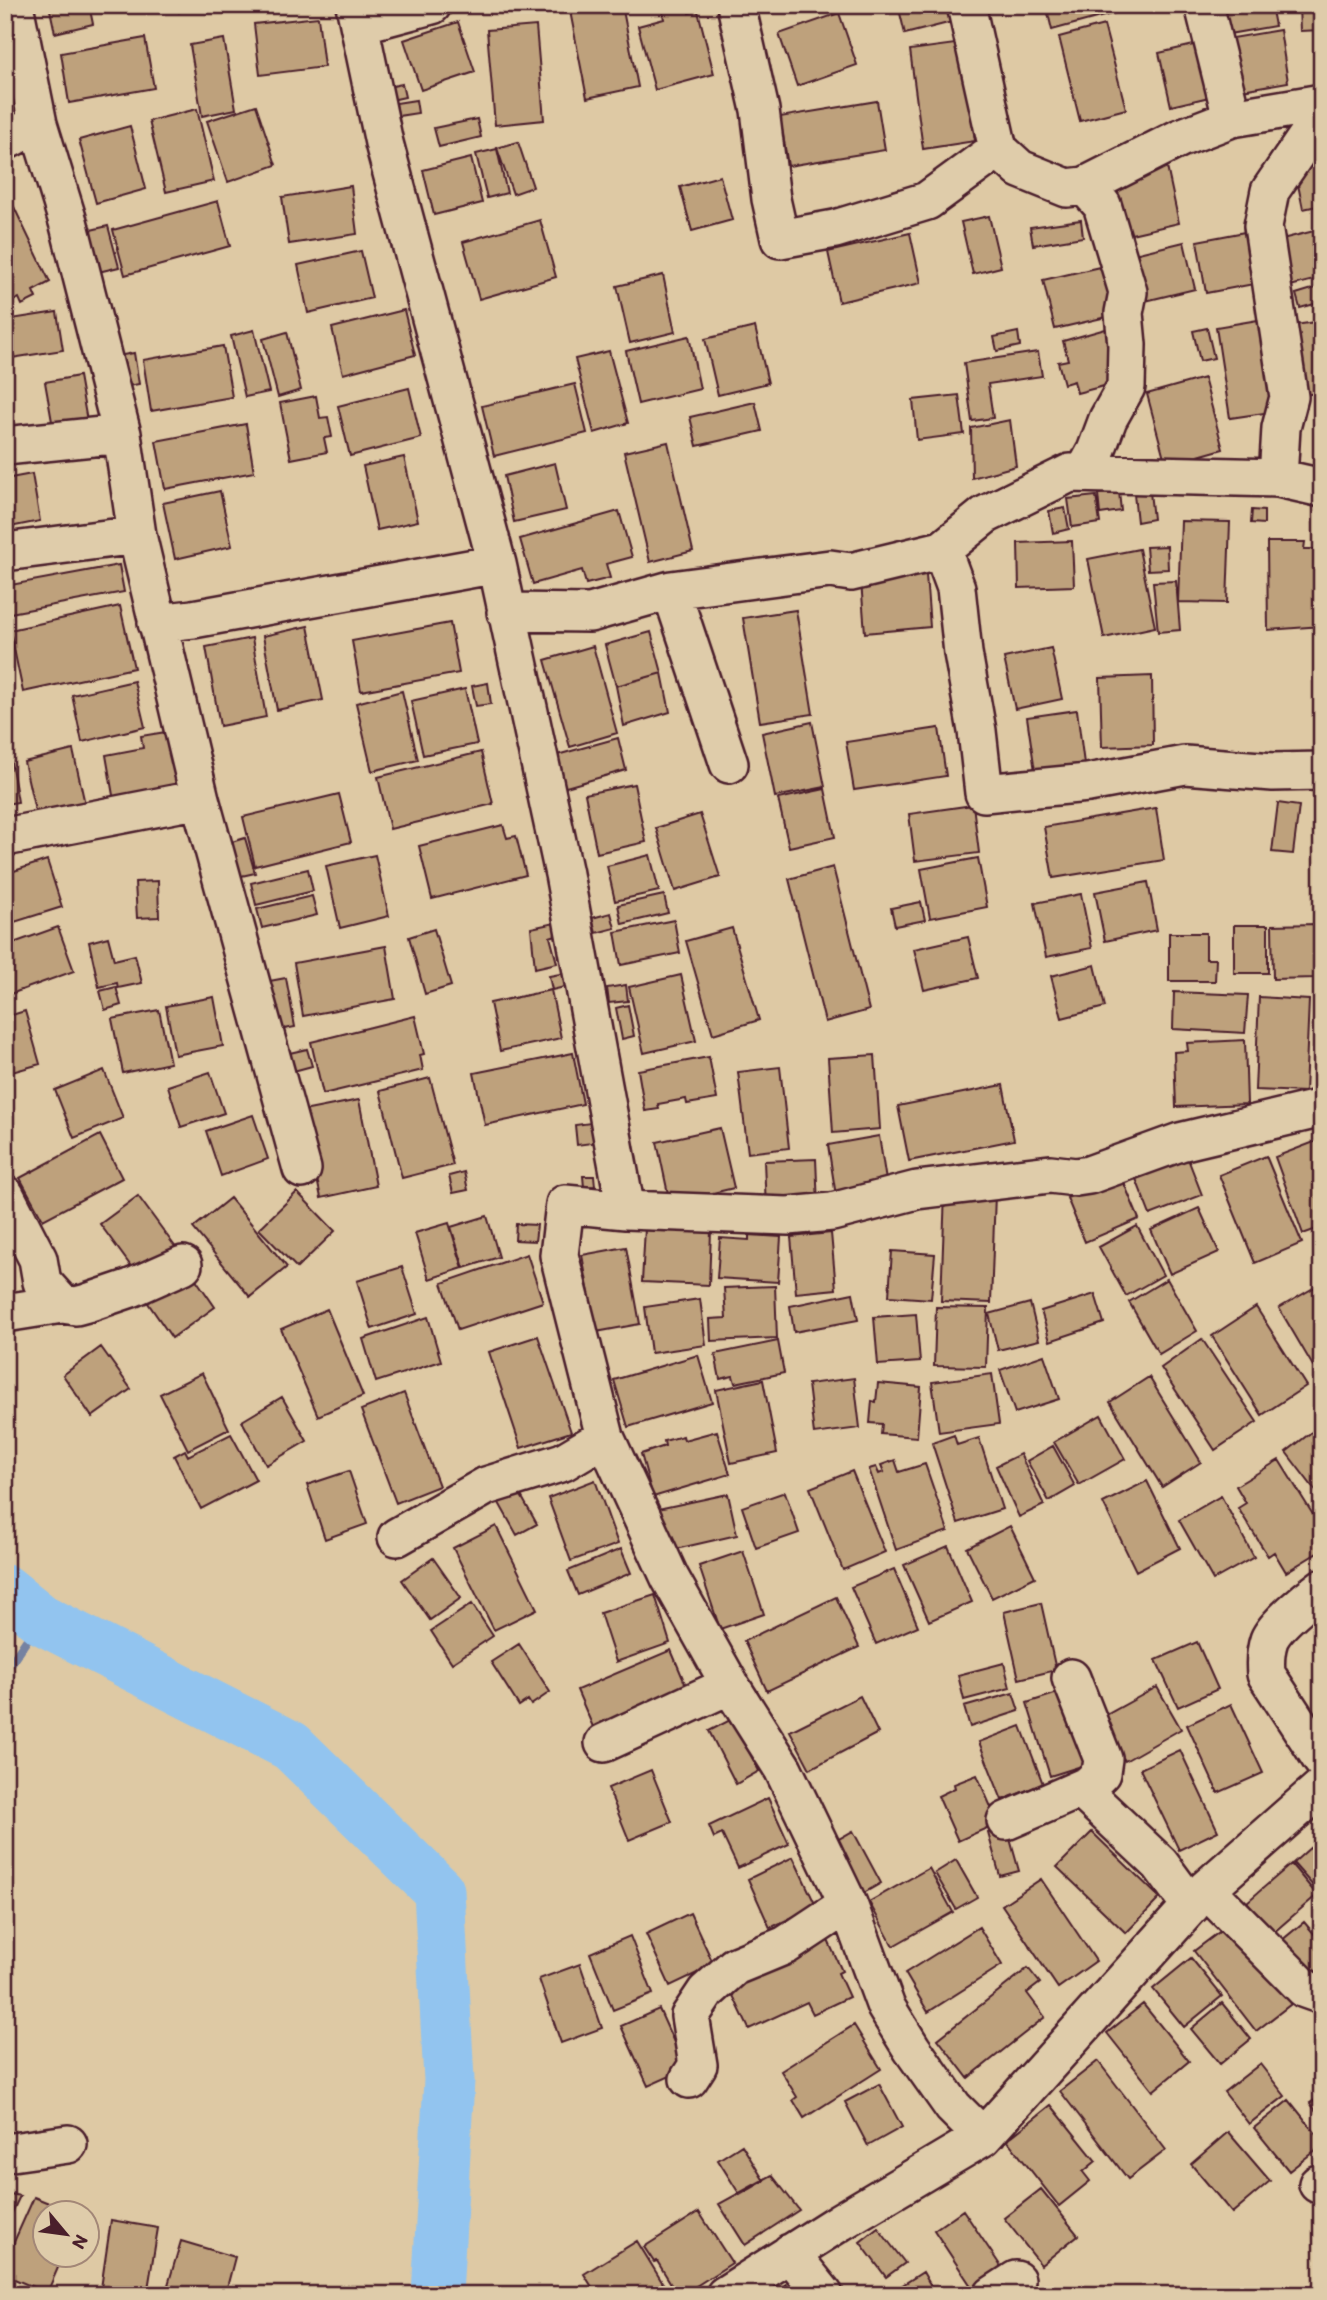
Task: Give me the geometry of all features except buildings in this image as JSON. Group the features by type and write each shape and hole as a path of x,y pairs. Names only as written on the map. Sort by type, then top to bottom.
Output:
{"street":[{"path":"14,5 38,124 69,225 121,434 137,535 200,799 302,1169"},
{"path":"432,5 358,15 384,143 497,565 564,874 626,1210"},
{"path":"736,5 760,110 780,239 835,229 927,201 998,149"},
{"path":"966,5 998,149 1020,169 1067,188 1085,186 1180,138 1232,118 1322,103"},
{"path":"1203,5 1232,118"},
{"path":"1278,478 1281,428 1289,397 1263,226 1270,191 1322,115"},
{"path":"5,141 38,124"},
{"path":"1084,473 1096,452 1108,419 1126,387 1127,345 1124,313 1128,292 1102,205 1085,186"},
{"path":"5,446 121,434"},
{"path":"506,612 590,612 671,590 830,569 851,572 942,551 985,515 1070,472 1278,478 1322,488"},
{"path":"5,552 137,535"},
{"path":"942,551 956,588 984,793 1088,783 1185,765 1273,772 1322,771"},
{"path":"157,623 193,619 497,565"},
{"path":"671,590 729,764"},
{"path":"5,837 200,799"},
{"path":"983,2137 953,2106 886,2007 848,1904 783,1769 730,1685 670,1578 605,1437 559,1255 565,1204 626,1210 788,1216 832,1212 916,1189 1050,1174 1076,1177 1089,1175 1180,1142 1322,1108"},
{"path":"5,1195 38,1259 42,1282 62,1304"},
{"path":"5,1313 62,1304 76,1306 131,1288 183,1265"},
{"path":"397,1537 486,1486 563,1462 605,1437"},
{"path":"1322,1588 1304,1601 1270,1638 1265,1659 1266,1674 1322,1760"},
{"path":"1006,1821 1090,1785 1101,1773 1103,1759 1071,1678"},
{"path":"604,1743 730,1685"},
{"path":"1090,1785 1089,1797 1160,1864 1305,1989 1322,1995"},
{"path":"725,2295 983,2137 1198,1898 1322,1787"},
{"path":"689,2079 698,2065 690,2016 706,1992 735,1966 786,1945 848,1904"},
{"path":"5,2153 68,2144"},
{"path":"790,2253 824,2295"}],"waterway":[{"path":"5,1590 41,1619 291,1746 439,1891 449,2080 437,2295"},
{"path":"5,1672 41,1619"}]}
